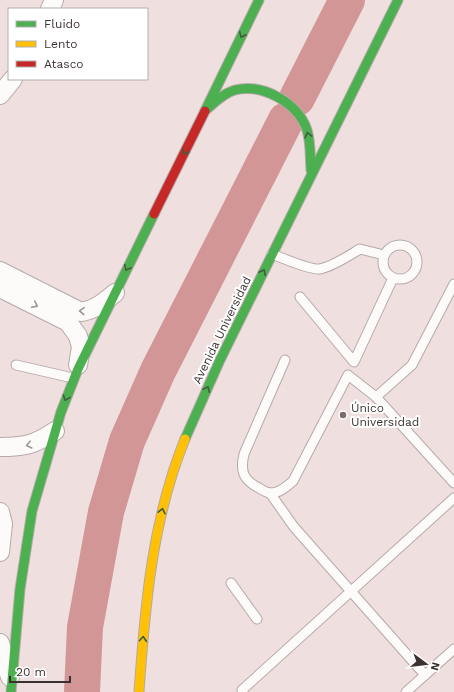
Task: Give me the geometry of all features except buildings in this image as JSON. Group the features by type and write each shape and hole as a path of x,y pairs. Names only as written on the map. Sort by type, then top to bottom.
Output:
{"main road":[{"path":"11,687 26,544 32,511 55,431 75,373 259,0"},
{"name":"Avenida Universidad","path":"139,692 147,591 164,500 185,437 218,363 398,0"},
{"path":"205,110 220,98 235,90 251,88 269,93 286,103 299,116 307,129 310,143 311,173"}],"street":[{"path":"0,95 12,80"},
{"path":"0,271 81,312 89,311 100,305 115,293"},
{"path":"0,288 68,322 78,336 81,347 75,373"},
{"path":"0,447 27,446 38,442 55,431"},
{"path":"0,512 3,524 0,552"},
{"path":"0,643 11,687"}],"lane":[{"path":"400,244 412,250 416,255 417,262 412,275 400,280 393,278 387,275 383,269 382,262 387,249 400,244"},
{"path":"272,254 293,262 319,269 337,262 360,249 384,255"},
{"path":"300,297 354,362 393,278"},
{"path":"376,397 412,365 454,284"},
{"path":"285,360 244,454 242,465 243,476 249,482 270,493 294,527 425,675"},
{"path":"16,364 75,373"},
{"path":"270,493 283,490 293,481 348,376 376,397 454,483"},
{"path":"243,692 242,690 454,498"},
{"path":"231,583 257,619"},
{"path":"406,692 454,649"}],"waterway":[{"path":"297,98 347,0"},
{"path":"82,692 85,627 106,512 127,441 158,371 286,120"}],"traffic: fast":[{"path":"205,111 259,0"},
{"path":"185,439 220,360 398,0"},
{"path":"207,109 223,95 235,90 257,90 268,92 278,97 296,111 307,130 310,145 311,170"},
{"path":"11,692 20,589 32,511 61,412 78,369 154,214"}],"traffic: slow":[{"path":"139,692 147,596 152,564 165,501 185,439"}],"traffic: jam":[{"path":"154,214 205,111"}],"place":[{"name":"Único Universidad","path":"343,415"}]}
